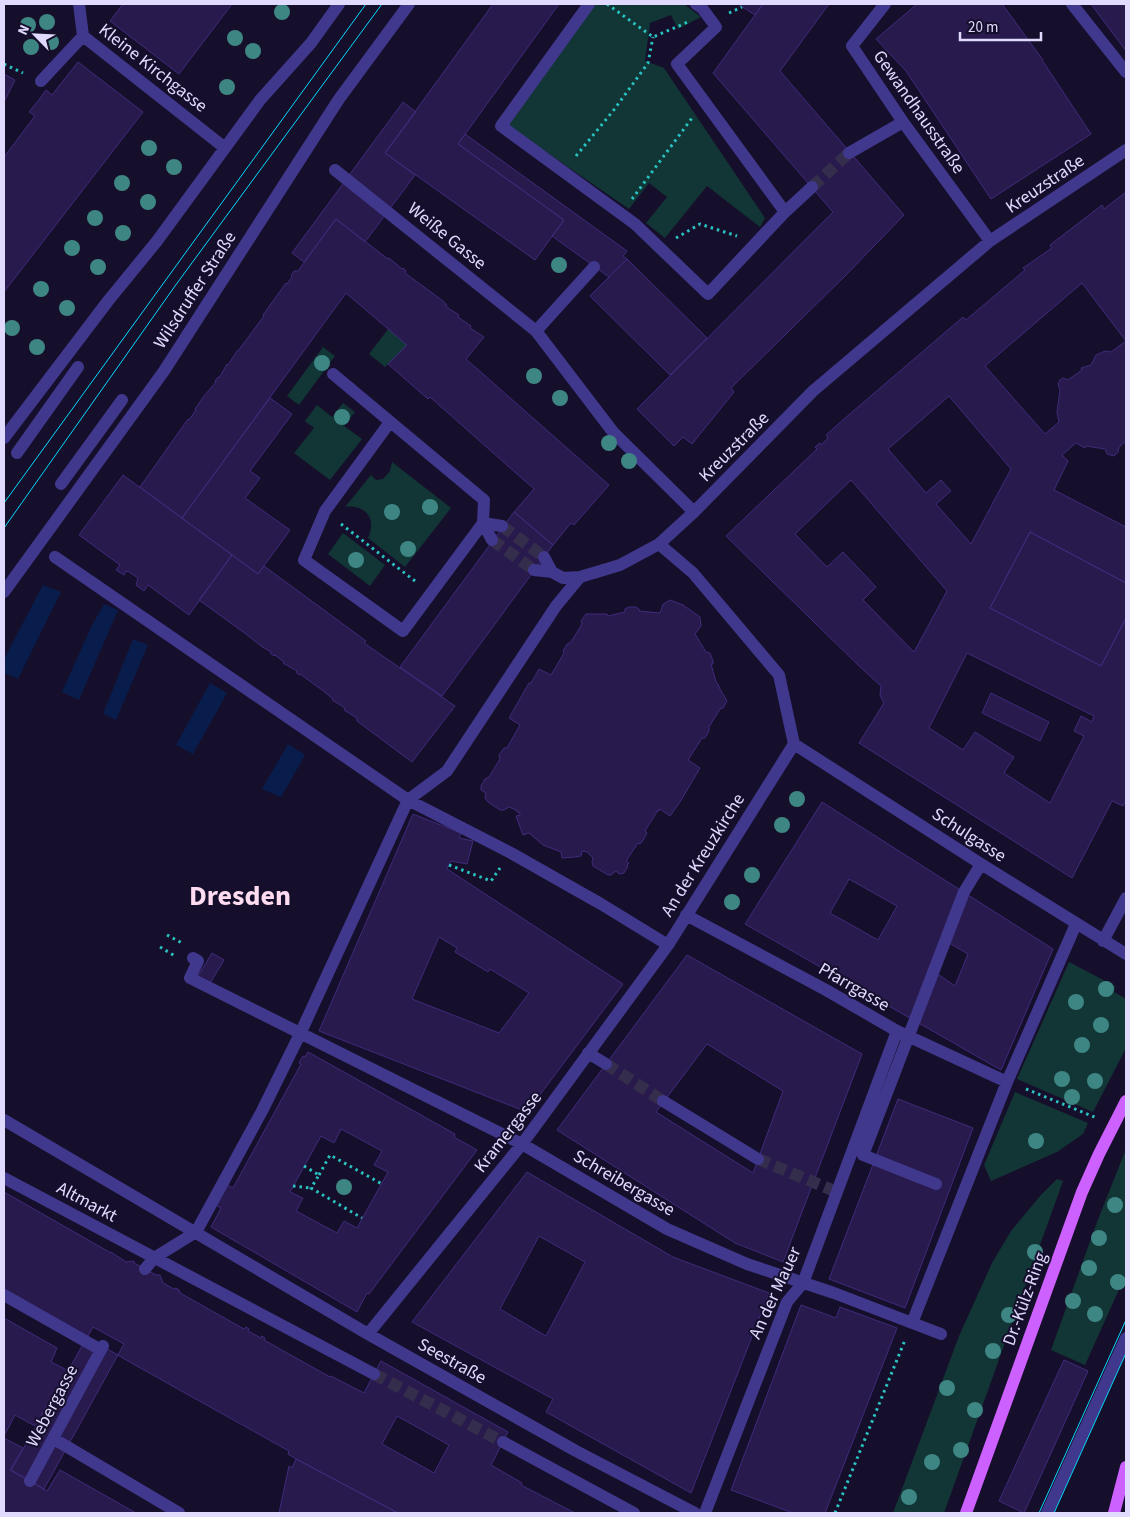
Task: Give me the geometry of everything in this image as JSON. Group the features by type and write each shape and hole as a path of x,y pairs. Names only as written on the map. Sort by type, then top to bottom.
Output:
{"main road":[{"name":"Dr.-Külz-Ring","path":"966,1513 1082,1192 1126,1101"},
{"path":"1114,1513 1126,1467"}],"street":[{"name":"Kleine Kirchgasse","path":"79,4 83,36 225,148"},
{"path":"4,438 108,301 157,241 260,100 311,43 339,4"},
{"name":"Wilsdruffer Straße","path":"4,592 164,371 339,99 409,4"},
{"path":"588,4 501,126 635,224 708,294 785,212 812,187"},
{"path":"696,4 716,26 676,64 785,212"},
{"name":"Gewandhausstraße","path":"885,4 852,46 903,122 990,241"},
{"path":"1072,4 1126,72"},
{"path":"41,82 83,36"},
{"path":"849,153 903,122"},
{"name":"Kreuzstraße","path":"580,577 620,565 659,544 694,512 813,391 990,241 1126,150"},
{"name":"Weiße Gasse","path":"335,170 536,331 613,432 694,512"},
{"path":"536,331 594,267"},
{"path":"17,453 78,367"},
{"path":"333,374 484,500 483,523 492,540"},
{"path":"61,484 122,400"},
{"path":"390,422 325,511 304,560 403,631 483,523"},
{"path":"483,523 502,526"},
{"path":"659,544 693,573 779,675 794,744"},
{"name":"An der Kreuzkirche","path":"55,557 408,800 511,853 601,904 668,945 794,744"},
{"path":"544,557 552,572"},
{"path":"534,570 552,572 563,578 580,577"},
{"path":"145,1269 154,1258 196,1232 262,1111 300,1034 408,800 447,771 556,606 580,577"},
{"name":"Schulgasse","path":"794,744 1126,954"},
{"path":"936,1184 863,1155 964,892 981,864"},
{"path":"1103,941 1126,898"},
{"name":"Pfarrgasse","path":"686,915 826,990 896,1031 1007,1082"},
{"path":"912,1323 1007,1082 1076,924"},
{"name":"Kramergasse","path":"368,1334 522,1144 668,945"},
{"name":"Schreibergasse","path":"190,957 198,961 190,978 522,1144 667,1229 747,1264 941,1334"},
{"name":"An der Mauer","path":"705,1513 786,1302 803,1283 896,1031"},
{"path":"588,1053 606,1064"},
{"path":"663,1101 758,1159"},
{"name":"Seestraße","path":"4,1120 368,1334 576,1451 695,1513"},
{"name":"Altmarkt","path":"4,1178 154,1258"},
{"path":"154,1258 374,1374"},
{"name":"Webergasse","path":"4,1295 102,1348 30,1481"},
{"path":"1046,1513 1126,1338"},
{"path":"54,1439 178,1513"},
{"path":"503,1442 634,1513"}],"path":[{"path":"607,4 653,37"},
{"path":"653,37 707,14"},
{"path":"563,171 613,111 648,62 653,37"},
{"path":"621,214 704,101"},
{"path":"659,247 700,224 756,242"},
{"path":"325,511 431,594"},
{"path":"449,865 491,882 511,853"},
{"path":"1007,1082 1114,1125"},
{"path":"311,1188 330,1155 382,1184"},
{"path":"304,1166 319,1174"},
{"path":"293,1186 311,1188 362,1218"},
{"path":"835,1513 912,1323"}],"green space":[{"path":"595,4 684,4 701,17 678,29 671,15 650,23 645,61 664,68 765,218 760,227 707,186 665,238 646,223 667,197 649,183 629,209 507,125"},
{"path":"389,328 407,345 385,367 369,354"},
{"path":"323,347 335,356 299,405 287,396"},
{"path":"343,403 355,412 344,426 362,439 330,480 294,453 314,428 305,421 317,405 332,417"},
{"path":"392,462 451,508 405,567 368,538 371,525 368,514 364,510 345,507 371,475 376,480 383,479 390,471"},
{"path":"343,533 385,565 370,586 328,554"},
{"path":"1069,962 1115,986 1114,992 1126,999 1126,1048 1093,1112 1017,1079"},
{"path":"1015,1092 1088,1123 1083,1134 1057,1152 991,1181 984,1165"},
{"path":"1126,1149 1126,1274 1085,1365 1051,1350 1097,1222"},
{"path":"1057,1179 1063,1181 944,1513 893,1513 959,1336 992,1263 1011,1231"}],"water":[{"path":"43,585 61,592 18,679 4,673 4,659"},
{"path":"104,604 118,610 79,700 62,692 91,627"},
{"path":"133,639 148,645 116,720 103,714"},
{"path":"210,683 227,693 193,754 176,745"},
{"path":"288,744 305,755 281,797 262,789"}],"building":[{"path":"123,4 232,4 179,74 110,21"},
{"path":"493,4 559,4 458,144 564,220 535,260 385,153"},
{"path":"738,4 763,4 755,15"},
{"path":"763,4 829,4 780,71 904,215 731,388 734,392 692,444 683,437 674,446 637,409 833,212 713,73"},
{"path":"917,4 1002,4 1043,60 1091,134 991,199 906,71 876,39"},
{"path":"1091,4 1126,4 1126,51"},
{"path":"78,62 143,112 4,292 4,157 35,116 29,112 46,90 52,95"},
{"path":"4,74 15,80 4,102"},
{"path":"403,102 416,112 385,153 415,175 365,242 336,219 304,262 292,253"},
{"path":"465,134 627,251 623,256 627,259 609,277 552,236 564,220 458,144"},
{"path":"1126,192 1126,341 1126,441 1119,447 1118,452 1114,456 1107,454 1105,449 1086,446 1085,448 1076,443 1062,455 1068,461 1054,490 1126,527 1126,583 1030,532 990,608 1101,666 1126,618 1126,804 1124,803 1123,806 1112,801 1072,878 859,743 884,703 880,695 881,686 726,536 817,449 815,447 820,443 821,445 828,438 826,435 844,419 963,317 966,320 1025,270 1023,268 1052,248 1050,245 1102,205 1104,209","holes":["1082,283 1126,341 1111,352 1105,351 1096,355 1091,365 1081,368 1082,370 1068,380 1063,378 1060,380 1058,384 1060,390 1057,412 1059,422 1045,434 985,366","949,396 1011,469 971,544 936,504 951,491 941,480 926,493 888,449","851,480 947,591 914,652 863,600 876,587 843,552 827,567 795,534","967,653 1094,716 1092,722 1081,716 1074,731 1084,736 1050,803 1004,773 1014,757 975,732 963,750 929,728"]},
{"path":"336,219 388,259 403,268 406,271 405,273 443,301 447,305 445,306 471,326 470,328 484,337 466,359 609,485 574,525 571,523 553,545 514,512 534,489 430,397 428,399 388,364 407,345 346,293 182,518 140,487 189,420 204,396 219,378 227,364 292,277 294,271 298,271"},
{"path":"627,259 707,338 670,375 590,296"},
{"path":"270,398 292,414 250,471 260,478 245,498 290,530 258,574 182,518"},
{"path":"123,475 232,555 189,615 148,585 144,591 136,585 138,578 129,572 126,571 124,575 116,570 120,565 79,535"},
{"path":"514,512 553,545 442,696 400,667"},
{"path":"1030,532 1126,583 1126,618 1101,666 990,608"},
{"path":"232,555 258,574 264,566 366,641 364,643 455,706 412,762 357,721 357,718 344,710 345,708 332,700 322,690 199,600"},
{"path":"670,600 683,605 700,617 701,626 695,634 706,652 710,653 716,682 727,701 709,727 705,738 702,738 688,760 700,768 680,802 670,816 660,809 658,810 645,831 647,833 642,842 638,843 626,861 629,863 624,873 619,874 616,871 608,875 593,866 593,858 587,852 582,851 581,856 562,858 561,852 543,845 529,833 523,835 516,816 520,815 520,813 509,807 500,810 488,802 485,798 486,793 481,790 481,786 485,779 489,777 500,759 499,755 504,748 507,748 520,725 509,718 529,683 531,683 539,669 551,675 567,644 571,642 586,614 607,614 608,616 625,612 625,609 629,607 636,607 639,611 660,613 663,604"},
{"path":"991,693 1049,722 1040,741 982,713"},
{"path":"822,802 1053,949 1001,1070 745,924","holes":["849,879 897,906 878,940 830,913","944,940 968,954 955,986 929,968"]},
{"path":"413,814 461,833 459,838 473,841 467,864 451,861 447,869 623,984 527,1112 319,1031","holes":["439,937 457,948 455,952 488,972 490,969 529,993 499,1033 412,999"]},
{"path":"212,953 224,960 209,985 197,978"},
{"path":"687,955 862,1054 783,1262 735,1243 557,1130","holes":["707,1044 783,1091 753,1173 656,1112"]},
{"path":"308,1052 455,1134 454,1137 477,1150 369,1294 367,1293 357,1312 211,1227 221,1208 216,1205 227,1185 233,1188 301,1064 299,1063 303,1056 305,1057","holes":["341,1129 382,1151 374,1165 388,1172 357,1228 344,1221 337,1233 296,1211 303,1198 290,1192 321,1136 334,1143"]},
{"path":"898,1099 973,1128 905,1308 829,1279"},
{"path":"527,1172 673,1257 769,1293 691,1493 546,1412 553,1399 412,1322","holes":["539,1236 585,1262 546,1336 500,1309"]},
{"path":"4,1192 126,1262 134,1261 134,1263 156,1275 160,1275 163,1283 174,1289 176,1288 180,1293 244,1329 246,1327 249,1329 248,1331 261,1338 262,1336 265,1338 264,1340 330,1377 364,1393 381,1361 508,1432 491,1465 522,1483 521,1485 575,1513 398,1513 296,1459 288,1454 289,1451 4,1289","holes":["397,1416 449,1445 434,1473 382,1444"]},
{"path":"801,1305 836,1318 840,1307 897,1328 825,1513 793,1513 731,1490"},
{"path":"4,1318 57,1348 51,1362 67,1370 35,1426 15,1415 4,1436"},
{"path":"93,1327 124,1344 44,1489 11,1470"},
{"path":"1064,1360 1088,1371 1024,1513 999,1501"},
{"path":"4,1438 23,1448 10,1470 47,1491 60,1470 136,1513 4,1513"},
{"path":"296,1459 398,1513 279,1513 289,1466 292,1468"}],"tunnel":[{"path":"812,187 849,153"},
{"path":"502,526 544,557"},
{"path":"492,540 534,570"},
{"path":"606,1064 663,1101"},
{"path":"758,1159 837,1192"},
{"path":"374,1374 503,1442"}],"tram line":[{"path":"4,503 366,4"},
{"path":"4,528 175,286 382,4"},
{"path":"1039,1513 1126,1320"},
{"path":"1054,1513 1126,1353"}],"district":[{"name":"Dresden","path":"240,896"}]}
